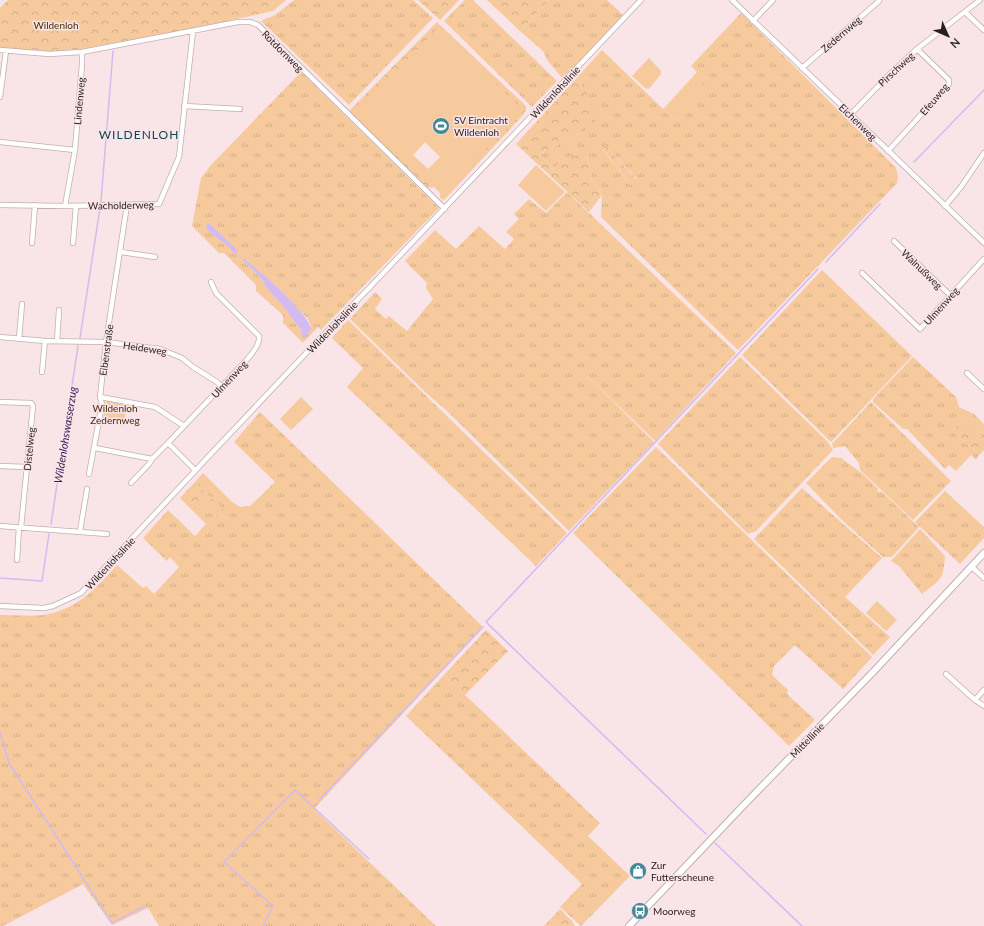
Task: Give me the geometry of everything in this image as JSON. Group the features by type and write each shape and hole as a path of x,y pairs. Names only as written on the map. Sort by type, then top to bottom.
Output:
{"street":[{"name":"Wildenlohslinie","path":"0,606 44,608 53,606 81,593 641,0"},
{"name":"Eichenweg","path":"732,0 984,243"},
{"path":"753,21 773,0"},
{"name":"Pirschweg","path":"850,115 917,49 980,0"},
{"name":"Zedernweg","path":"802,68 879,1"},
{"path":"965,12 984,30"},
{"name":"Rotdornweg","path":"0,50 49,54 82,52 238,22 250,22 258,25 445,209"},
{"name":"Wacholderweg","path":"0,205 76,206 159,204 179,157 193,31"},
{"name":"Efeuweg","path":"888,151 949,84 949,80 917,49"},
{"path":"0,97 6,51"},
{"name":"Lindenweg","path":"64,206 75,150 82,52"},
{"path":"184,106 240,109"},
{"path":"0,142 75,150"},
{"path":"945,206 961,187 984,153"},
{"name":"Eibenstraße","path":"89,474 102,404 100,397 106,342 127,205"},
{"path":"32,243 35,206"},
{"name":"Wacholderweg","path":"73,243 76,206"},
{"name":"Walnußweg","path":"894,241 951,296"},
{"path":"121,252 155,257"},
{"name":"Ulmenweg","path":"862,274 920,329 984,259"},
{"name":"Ulmenweg","path":"168,443 250,357 260,339 260,336 216,293 211,282"},
{"path":"19,339 22,304"},
{"path":"57,341 59,310"},
{"name":"Heideweg","path":"0,337 45,341 106,342 160,349 182,358 222,387"},
{"path":"42,372 45,341"},
{"path":"967,373 984,389"},
{"path":"100,397 155,407 184,426"},
{"name":"Distelweg","path":"0,402 31,403 34,406 17,560"},
{"path":"131,484 149,464 152,458 168,443 196,470"},
{"path":"94,448 152,458"},
{"path":"0,466 27,467"},
{"path":"80,531 87,489"},
{"path":"0,526 107,534"},
{"name":"Mittellinie","path":"629,926 875,670 984,553"},
{"path":"972,566 984,578"},
{"path":"946,674 975,700 984,706"},
{"path":"975,700 984,690"}],"green space":[{"name":"Wildenloh","path":"8,0 286,0 273,11 195,28 82,49 57,52 0,48 0,8"},
{"path":"294,0 413,0 433,18 349,105 261,21 275,15"},
{"path":"418,0 459,0 440,20"},
{"path":"465,0 473,0 557,81 532,107 444,21"},
{"path":"487,0 549,0 520,31"},
{"path":"549,0 607,0 623,15 563,79 547,60 544,52 520,31"},
{"path":"741,13 896,168 898,177 897,183 738,350 601,217 602,195 592,181 587,156 570,156 552,169 540,154 583,132 580,82 574,81 602,50 663,109 697,72 691,66","holes":["694,76 676,120 675,120 664,109","606,146 637,179 631,185 603,150"]},
{"path":"437,22 526,106 526,110 523,115 444,200 440,198 440,193 517,115 365,107 434,186 432,188 427,187 350,112 350,110"},
{"name":"SV Eintracht Wildenloh","path":"438,28 524,111 442,195 358,110","holes":["425,142 440,157 428,169 413,155"]},
{"path":"649,58 661,71 661,74 649,89 645,88 632,76"},
{"path":"301,72 439,208 321,330 318,327 303,343 283,323 283,315 256,291 256,285 224,253 219,253 192,226 201,178 211,165","holes":["244,258 277,287 308,319 311,326 303,334 284,306 266,287 261,278 242,259"]},
{"path":"694,76 707,89 675,120 664,109"},
{"path":"574,81 580,81 599,117 583,132 540,154 552,169 570,156 587,156 592,181 602,195 589,212 516,144"},
{"path":"606,146 637,180 631,185 603,149"},
{"path":"536,165 565,192 546,211 518,185"},
{"path":"567,192 736,353 655,441 579,368 654,442 569,531 446,410 425,392 350,319 375,292 382,299 375,309 386,319 389,316 407,331 433,299 426,288 427,283 405,261 435,230 456,249 479,226 505,249 514,239 506,232 519,219 514,214 529,199 546,213"},
{"path":"822,270 912,356 831,442 742,355"},
{"path":"348,320 567,533 536,566 347,387 363,368 332,338"},
{"path":"740,357 827,441 833,450 756,531 748,534 658,444"},
{"path":"913,357 956,397 959,407 974,414 984,424 984,434 980,436 963,421 952,430 979,455 976,460 971,455 956,471 949,465 945,469 907,429 903,429 873,402 873,399"},
{"path":"301,397 313,409 291,430 280,419"},
{"name":"Wildenloh Zedernweg","path":"107,401 127,405 123,426 103,423 105,404"},
{"path":"871,402 951,481 913,520 860,470 859,463 845,446 833,448 832,444"},
{"path":"260,412 483,627 314,809 436,926 159,926 148,908 112,925 83,884 3,926 0,926 0,615 25,616 49,614 60,611 87,595 117,565 143,588 146,586 154,594 179,567 170,557 167,561 143,538 168,510 195,536 206,524 194,512 203,503 219,519 225,512 195,482 203,473 232,502 240,507 250,506 275,482 234,442"},
{"path":"963,421 980,435 984,434 984,450 979,455 952,430"},
{"path":"656,447 872,657 843,689 795,645 774,666 772,675 788,690 787,694 815,720 789,746 573,533"},
{"path":"832,457 841,458 864,475 877,488 878,492 882,492 919,527 892,557 883,557 841,519 806,483"},
{"path":"195,482 226,512 219,519 203,503 194,512 180,498"},
{"path":"802,488 882,558 845,597 890,637 873,655 754,539"},
{"path":"945,491 984,527 984,538 960,564 915,522"},
{"path":"920,529 945,556 940,579 922,594 899,566 891,561"},
{"path":"877,601 897,620 886,631 866,613"},
{"path":"486,630 508,651 465,695 444,675"},
{"path":"444,675 600,823 588,836 630,876 581,926 560,907 582,884 406,716"},
{"path":"560,909 575,926 544,926"}],"shaded area":[{"path":"207,224 210,224 235,248 237,253 234,253 209,231 206,228"},
{"path":"244,258 282,292 302,313 311,329 304,339 302,336 302,331 284,307 266,287 261,278 242,259"}],"waterway":[{"name":"Wildenlohswasserzug","path":"101,201 113,51"},
{"path":"914,162 984,90"},
{"path":"826,262 880,204"},
{"name":"Wildenlohswasserzug","path":"80,338 100,208"},
{"path":"706,834 486,622 818,269"},
{"name":"Wildenlohswasserzug","path":"51,524 78,346"},
{"name":"Wildenlohswasserzug","path":"0,578 42,581 49,534"},
{"path":"319,800 483,627"},
{"path":"0,732 9,763 112,923 145,906"},
{"path":"263,926 273,906 224,862 295,790 369,859"},
{"name":"Wildenlohswasserzug","path":"715,843 802,926"}],"place":[{"name":"SV Eintracht Wildenloh","path":"441,126"},
{"name":"Zur Futterscheune","path":"638,871"},
{"name":"Moorweg","path":"640,911"}],"district":[{"name":"WILDENLOH","path":"139,134"}]}
